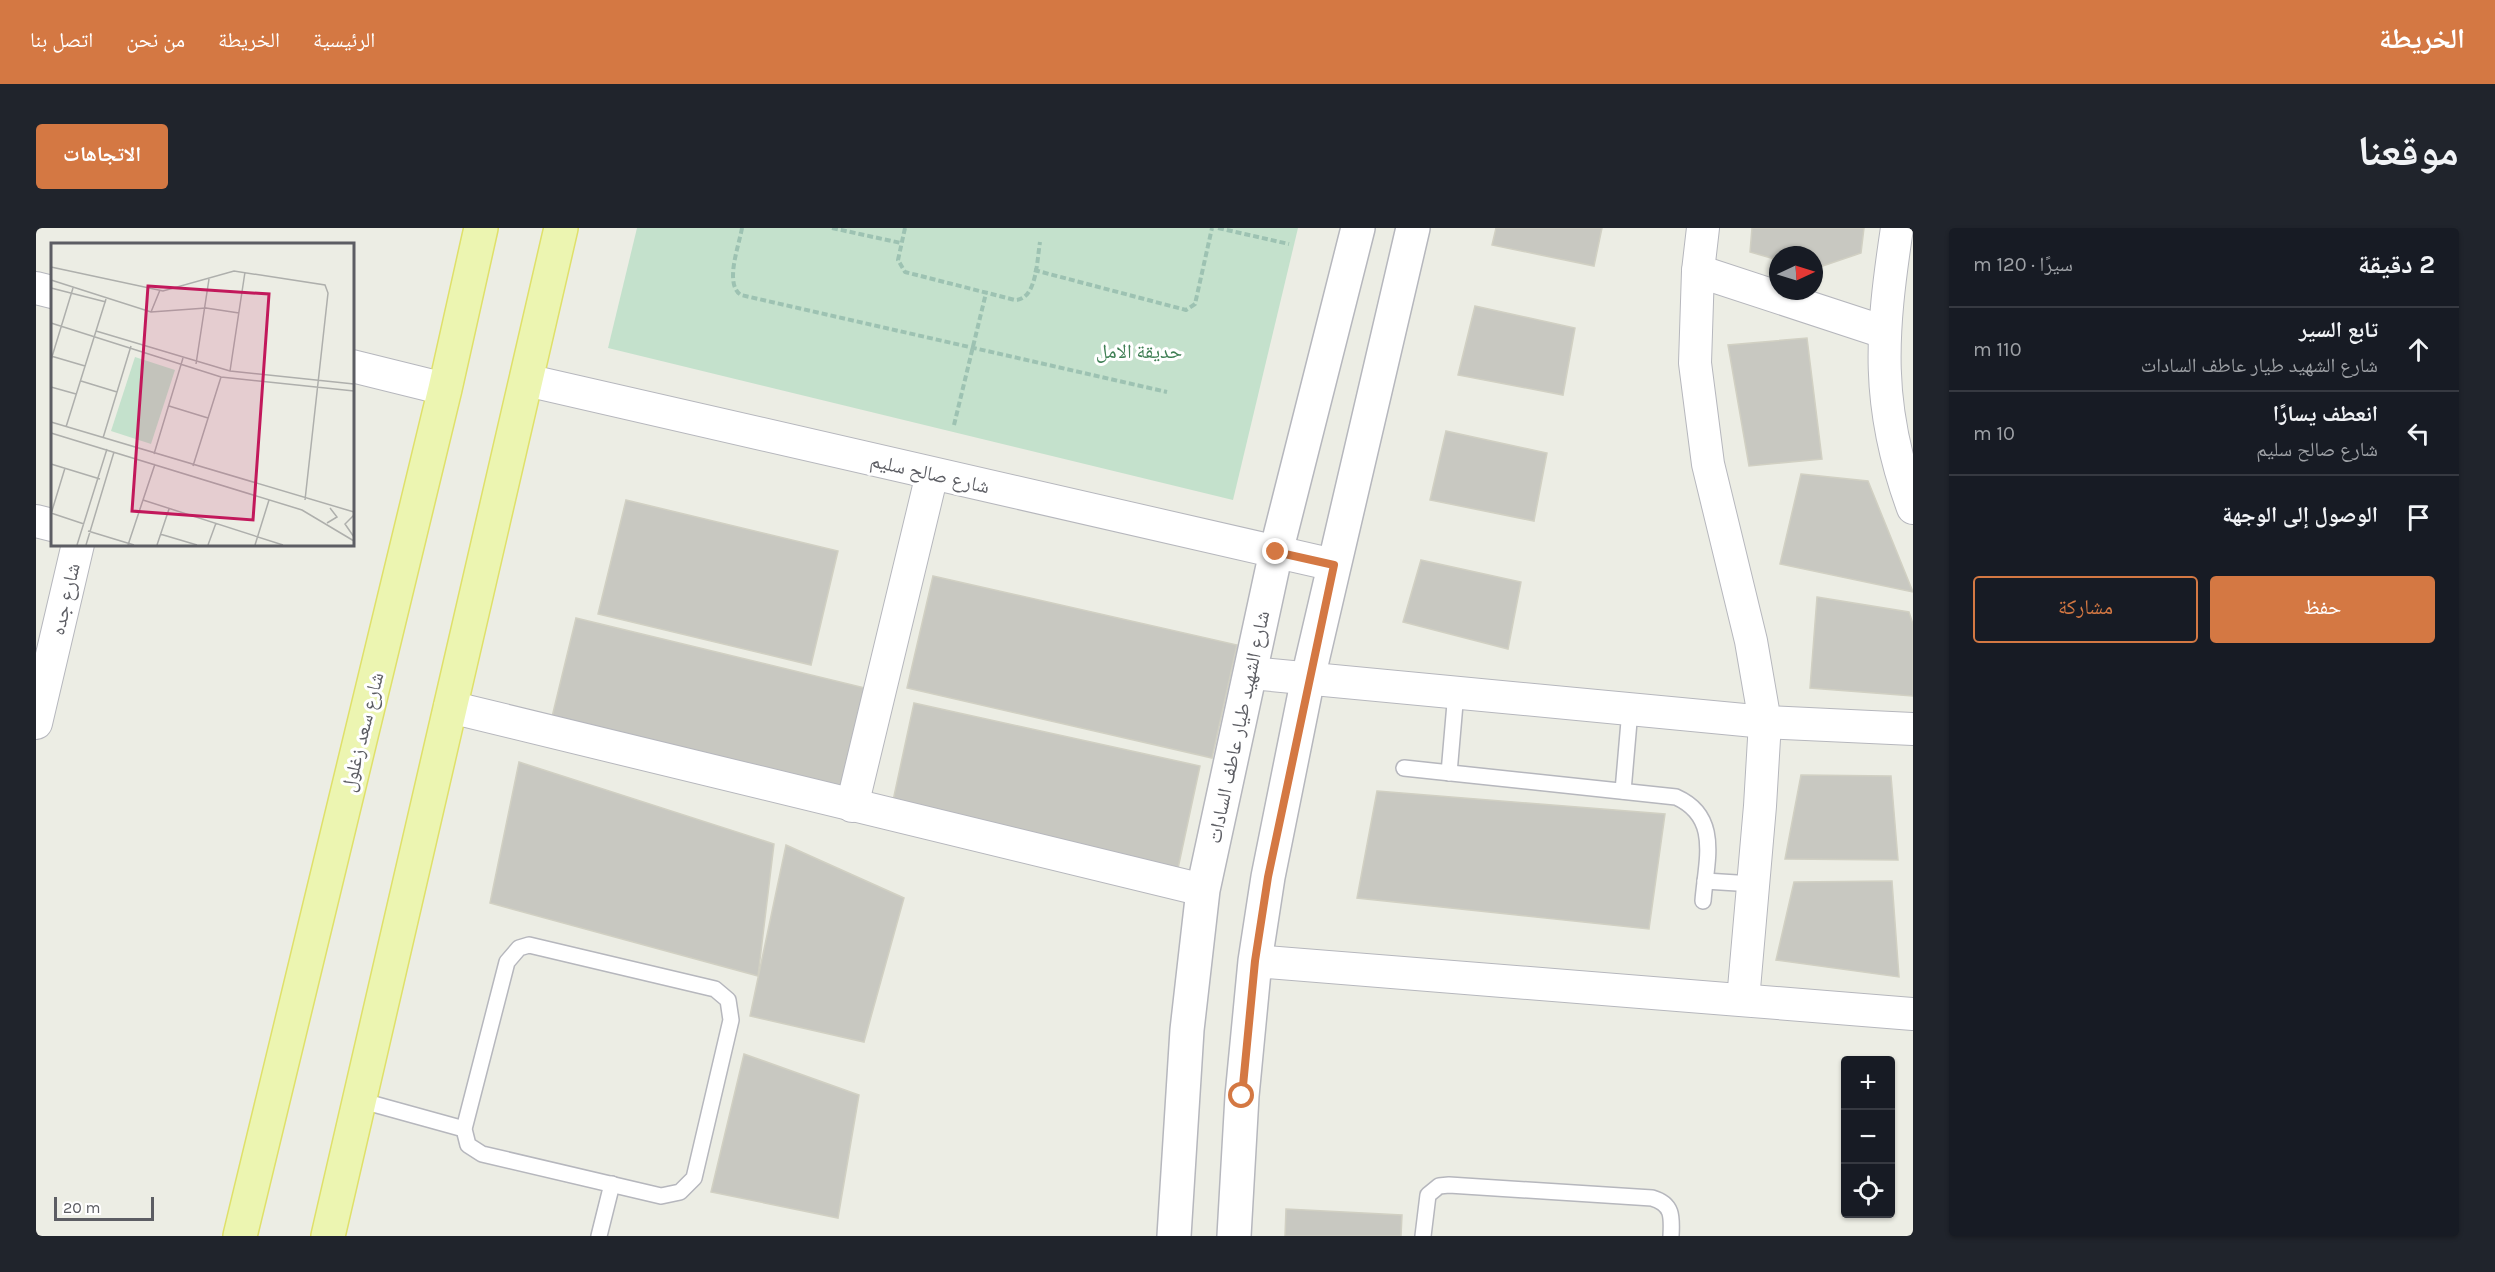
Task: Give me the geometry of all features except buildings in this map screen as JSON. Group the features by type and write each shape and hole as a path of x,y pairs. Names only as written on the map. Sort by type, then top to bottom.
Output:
{"main road":[{"name":"شارع سعد زغلول","path":"240,1236 445,389 481,228"},
{"path":"327,1236 561,228"}],"street":[{"name":"شارع الشهيد طيار عاطف السادات","path":"1174,1236 1187,1030 1203,890 1276,552 1358,228"},
{"path":"1234,1236 1242,1096 1255,961 1268,877 1308,678 1413,228"},
{"path":"1703,228 1698,271 1695,363 1708,464 1751,641 1765,722 1743,1000"},
{"path":"1897,228 1882,360 1887,412 1899,471 1913,508"},
{"path":"1698,271 1884,332"},
{"path":"36,288 51,292"},
{"path":"354,366 445,389"},
{"name":"شارع صالح سليم","path":"526,380 1334,565"},
{"path":"852,806 932,474"},
{"path":"36,521 51,525"},
{"name":"شارع جده","path":"36,723 78,546"},
{"path":"1251,673 1765,722 1913,729"},
{"path":"450,707 1203,890"},
{"path":"1255,961 1913,1014"}],"lane":[{"path":"1449,773 1456,692"},
{"path":"1623,791 1630,710"},
{"path":"1404,768 1676,797 1699,812 1706,824 1708,838 1703,901"},
{"path":"1705,881 1753,884"},
{"path":"537,946 715,989 728,1000 731,1020 694,1178 688,1186 671,1195 661,1196 612,1184 474,1151 464,1137 464,1129 507,962 519,948 537,946"},
{"path":"359,1100 464,1129"},
{"path":"599,1236 612,1184"},
{"path":"1423,1236 1428,1195 1439,1186 1449,1185 1652,1198 1667,1204 1671,1212 1671,1236"}],"path":[{"path":"742,228 732,280 734,289 741,295 1167,392"},
{"path":"832,228 901,243"},
{"path":"905,228 898,260 905,272 1015,300 1023,298 1030,292 1040,242"},
{"path":"1034,270 1186,310 1195,304 1212,228"},
{"path":"1218,228 1289,244"},
{"path":"954,425 986,292"}],"green space":[{"name":"حديقة الامل","path":"637,228 1298,228 1233,500 608,348"}],"route":[{"path":"1242,1096 1255,961 1268,877 1308,678 1334,565 1276,552"}]}
